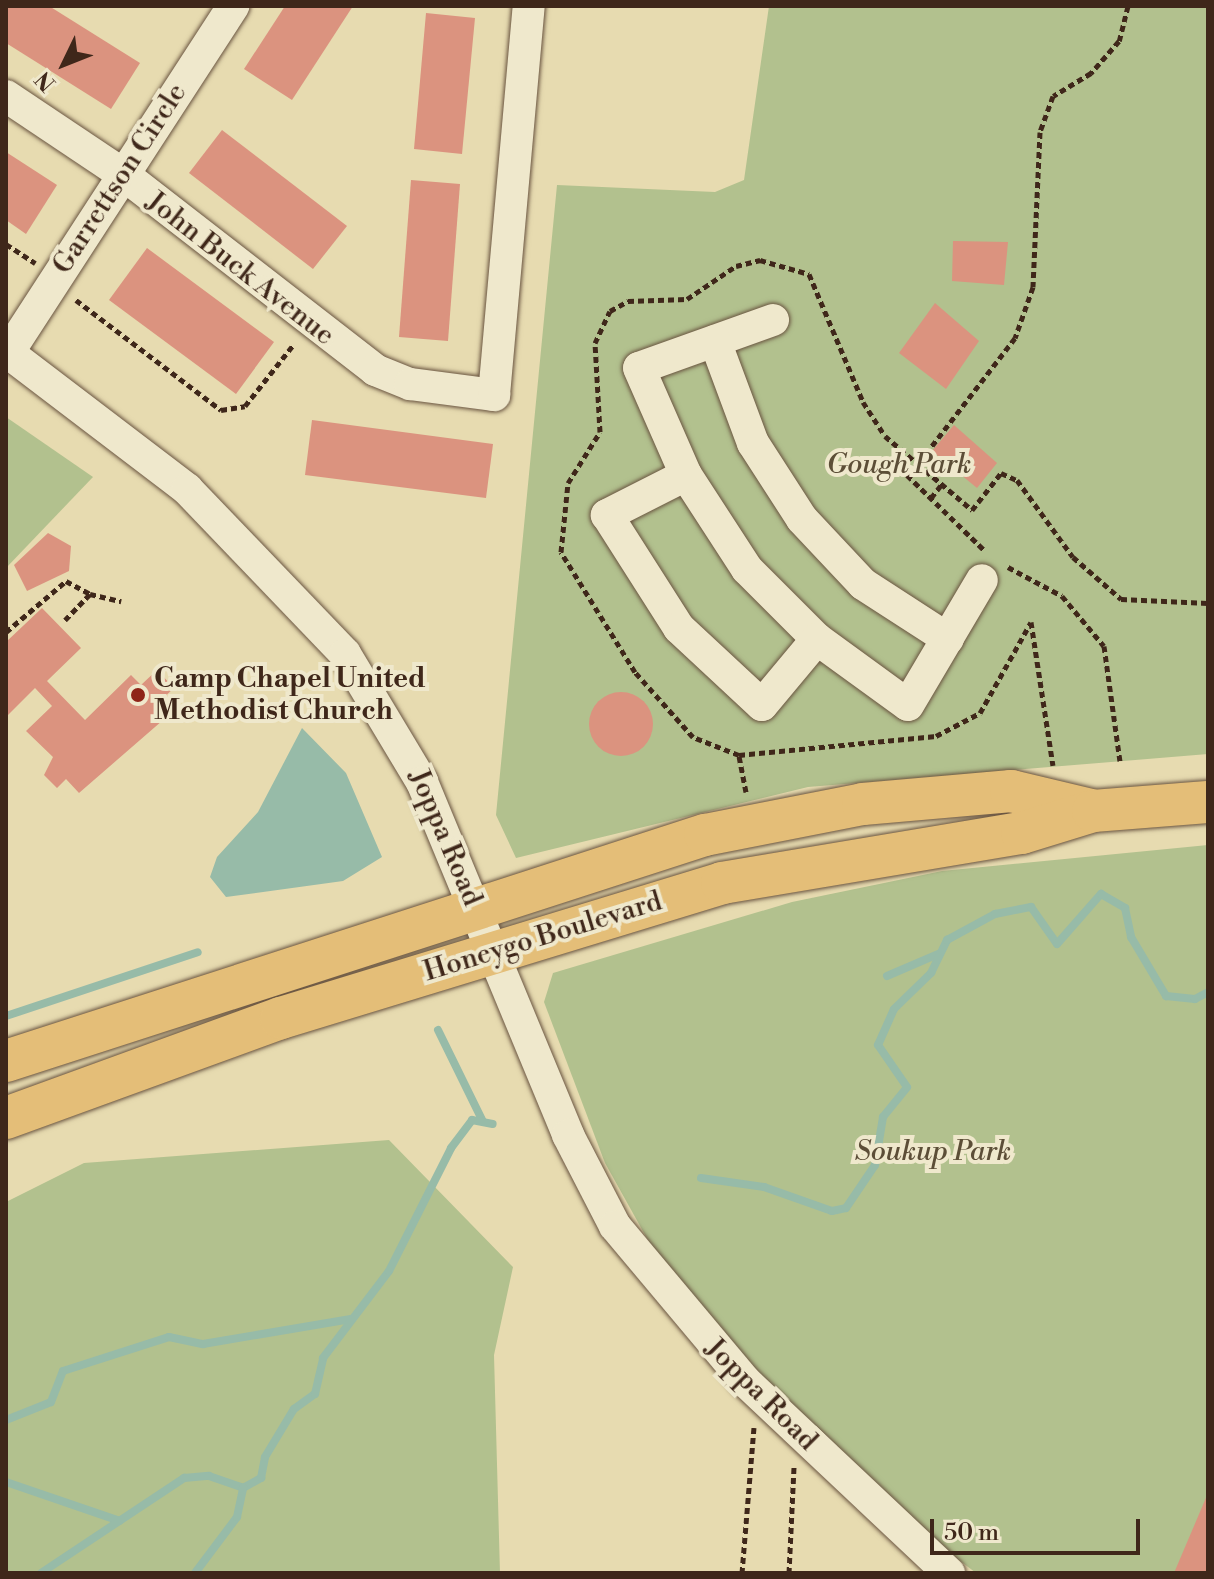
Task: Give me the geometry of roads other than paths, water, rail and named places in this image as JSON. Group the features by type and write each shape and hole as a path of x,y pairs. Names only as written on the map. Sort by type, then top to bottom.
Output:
{"main road":[{"name":"Honeygo Boulevard","path":"6,1061 474,906 705,835 863,804 1011,791 1093,811"},
{"name":"Honeygo Boulevard","path":"6,1118 281,1018 722,883 1022,833 1093,811 1208,802"}],"street":[{"name":"Garrettson Circle","path":"7,352 233,6"},
{"name":"John Buck Avenue","path":"6,96 124,175 375,370 410,384 494,395 529,6"},
{"path":"773,320 639,368 686,475 747,569 817,639 908,705 982,580"},
{"path":"715,341 753,443 802,519 863,584 948,639"},
{"name":"Joppa Road","path":"7,352 177,480 313,615 406,749 568,1135 615,1226 682,1315 756,1392 949,1573"},
{"path":"686,475 607,515 679,628 762,705 817,639"}],"waterway":[{"path":"701,1178 764,1187 832,1211 846,1208 875,1165 883,1117 907,1087 878,1045 894,1009 931,973 947,940 995,914 1031,907 1057,944 1101,894 1125,908 1131,937 1166,996 1195,999 1208,992"},
{"path":"6,1016 198,952"},
{"path":"887,976 938,954"},
{"path":"438,1030 483,1122"},
{"path":"41,1573 184,1478 209,1476 243,1488 261,1478 265,1457 294,1409 315,1394 323,1358 389,1271 451,1148 472,1120 493,1124"},
{"path":"6,1420 51,1402 63,1371 169,1337 203,1344 351,1319"},
{"path":"6,1482 120,1521"},
{"path":"195,1573 237,1517 243,1488"}],"place":[{"name":"Camp Chapel United Methodist Church","path":"138,695"}],"park label":[{"name":"Gough Park","path":"899,465"},
{"name":"Soukup Park","path":"933,1152"}]}
